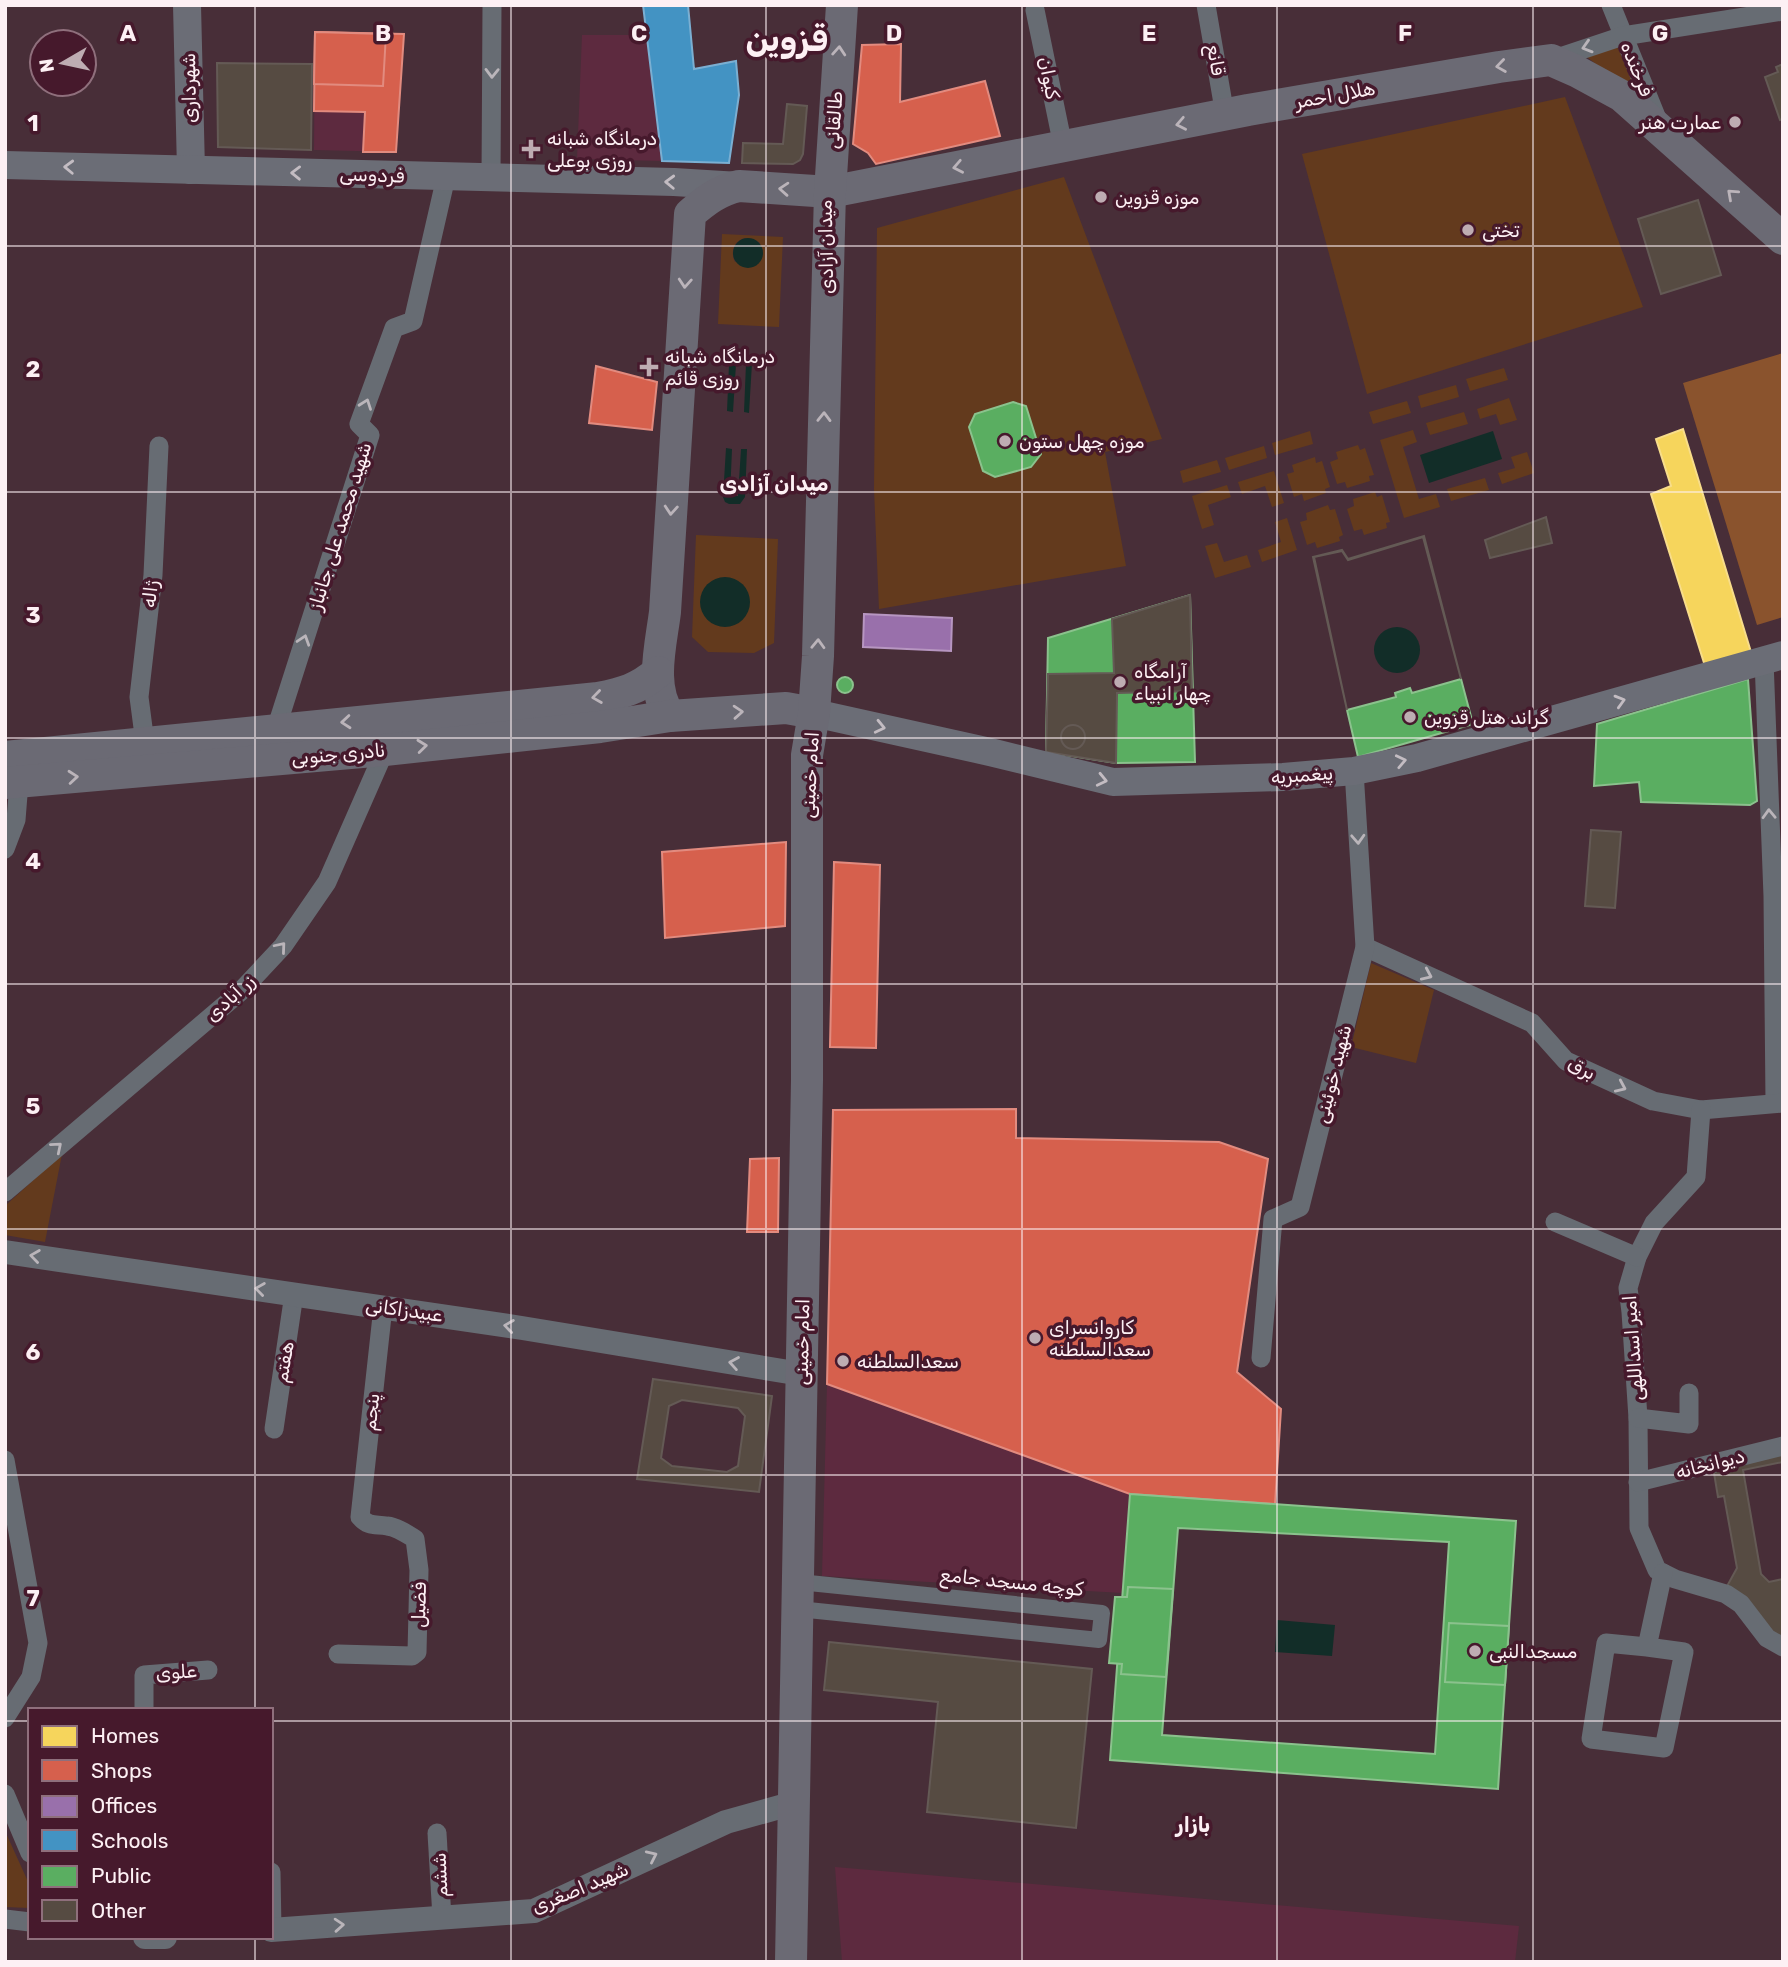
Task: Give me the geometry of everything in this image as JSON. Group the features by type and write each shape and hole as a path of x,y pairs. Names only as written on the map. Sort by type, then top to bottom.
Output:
{"main road":[{"name":"شهرداری","path":"187,5 191,170"},
{"name":"طالقانی","path":"830,192 842,5"},
{"name":"هلال احمر","path":"830,192 1225,115 1499,66 1551,60"},
{"path":"1551,60 1622,96 1783,239"},
{"name":"فردوسی","path":"5,164 739,186"},
{"name":"میدان آزادی","path":"659,718 660,699 648,679 665,612 690,214 715,195 739,186 830,192 818,656 814,713"},
{"name":"پیغمبریه","path":"814,713 1113,782 1283,777 1354,771 1417,758 1773,657"},
{"name":"نادری جنوبی","path":"10,774 145,743 598,698 625,692 648,679"},
{"path":"659,718 786,708 814,713"},
{"name":"امام خمینی","path":"791,1962 807,1066 807,755 814,713"},
{"name":"امام خمینی","path":"802,1962 824,756 814,713"},
{"name":"نادری جنوبی","path":"10,774 384,750 659,718"}],"street":[{"path":"491,177 492,5"},
{"name":"قانع","path":"1206,5 1225,115"},
{"name":"فرخنده","path":"1611,5 1662,132"},
{"name":"کیوان","path":"1035,10 1063,146"},
{"path":"1551,60 1623,36 1783,11"},
{"name":"شهید محمد علی جانباز","path":"276,729 370,435 359,424 394,328 412,321 446,177"},
{"name":"ژاله","path":"145,743 139,697 153,575 159,446"},
{"path":"1773,657 1773,896 1779,1103"},
{"name":"زر آبادی","path":"5,1192 240,992 283,946 327,882 384,750"},
{"name":"شهید خوئینی","path":"1261,1358 1273,1219 1300,1207 1365,947 1354,771"},
{"path":"5,849 16,820 10,774"},
{"name":"برق","path":"1365,947 1532,1023 1566,1061 1653,1101 1701,1110 1779,1103"},
{"name":"امیر اسداللهی","path":"1663,1573 1657,1570 1639,1528 1638,1418 1628,1288 1637,1256 1654,1223 1696,1177 1701,1110"},
{"path":"1555,1222 1637,1256"},
{"name":"عبیدزاکانی","path":"5,1252 383,1307 801,1374"},
{"name":"هفتم","path":"274,1429 294,1294"},
{"name":"پنجم","path":"360,1517 383,1307"},
{"path":"1638,1418 1689,1424 1689,1393"},
{"name":"دیوانخانه","path":"1638,1482 1783,1446"},
{"path":"5,1460 38,1643 31,1677 5,1718"},
{"name":"فضیل","path":"338,1654 412,1656 417,1652 419,1570 415,1539 388,1525 375,1526 366,1523 360,1517"},
{"path":"1647,1647 1663,1573 1726,1594 1741,1604 1767,1638 1783,1647"},
{"name":"کوچه مسجد جامع","path":"808,1597 1102,1612 1099,1640 808,1597"},
{"path":"1605,1643 1647,1647 1684,1652 1664,1748 1591,1739 1605,1643"},
{"name":"علوی","path":"144,1708 144,1675 208,1670"},
{"path":"5,1794 23,1818 28,1843"},
{"name":"شهید اصغری","path":"273,1930 534,1911 726,1822 794,1803"},
{"name":"ششم","path":"438,1833 442,1917"},
{"path":"5,1919 28,1922"}],"shaded area":[{"path":"315,32 404,34 396,152 314,150"},
{"path":"582,35 646,35 662,161 577,159"},
{"path":"1615,46 1620,50 1640,99 1582,53"},
{"name":"تختی","path":"1565,97 1643,307 1367,394 1302,154"},
{"path":"1064,177 1162,439 1105,452 1126,566 879,609 874,489 877,228"},
{"path":"722,234 783,237 779,327 718,324","holes":["745,238 759,242 763,251 735,262 733,250 738,241"]},
{"path":"748,238 759,242 763,253 759,264 748,268 737,264 733,253 737,242"},
{"path":"1783,353 1783,617 1757,625 1683,383"},
{"path":"735,356 746,356 752,363 749,413 744,412 746,364 736,364 733,412 727,411 729,365"},
{"path":"1504,368 1508,380 1470,391 1466,379"},
{"path":"1456,385 1459,397 1421,408 1418,396"},
{"path":"1509,398 1517,420 1500,425 1496,414 1480,419 1477,409"},
{"path":"1407,401 1411,413 1373,424 1369,412"},
{"path":"1464,412 1468,424 1430,435 1426,423"},
{"path":"1413,430 1417,442 1403,447 1419,499 1436,494 1440,507 1404,518 1380,440"},
{"path":"1310,431 1313,444 1275,455 1272,443"},
{"path":"1493,431 1502,459 1429,483 1420,455"},
{"path":"1358,445 1360,450 1365,448 1374,475 1369,476 1370,481 1347,488 1345,482 1337,484 1330,462 1338,459 1336,452"},
{"path":"1264,446 1267,458 1229,470 1225,458"},
{"path":"726,448 732,449 730,496 738,496 741,449 747,449 745,497 740,504 729,504 723,497"},
{"path":"1527,452 1534,473 1502,484 1498,473 1515,468 1511,457"},
{"path":"1315,457 1316,463 1322,461 1330,487 1325,489 1326,493 1304,501 1302,494 1294,497 1287,474 1294,472 1292,465"},
{"path":"1217,460 1221,472 1183,483 1180,471"},
{"path":"1274,471 1284,503 1272,507 1265,486 1242,494 1238,482"},
{"path":"1485,478 1489,490 1451,501 1447,489"},
{"path":"1227,485 1231,497 1208,505 1214,525 1202,529 1192,496"},
{"path":"1375,492 1377,497 1382,495 1390,522 1386,523 1387,528 1364,535 1362,529 1354,531 1347,509 1354,506 1353,499"},
{"path":"1328,505 1330,510 1335,509 1343,535 1339,537 1340,541 1317,548 1315,542 1307,545 1300,522 1307,520 1306,513"},
{"path":"1287,518 1297,550 1262,562 1258,550 1281,542 1275,522"},
{"path":"696,535 778,539 774,643 754,653 708,652 692,637"},
{"path":"1217,543 1224,562 1247,555 1251,567 1215,578 1205,546"},
{"path":"725,577 743,584 750,602 743,620 725,627 707,620 700,602 707,584"},
{"path":"1397,627 1413,634 1420,650 1413,666 1397,673 1381,666 1374,650 1381,634"},
{"path":"1371,963 1434,990 1416,1063 1351,1047"},
{"path":"62,1154 45,1242 5,1235 5,1206"},
{"path":"827,1384 1130,1494 1123,1593 822,1576"},
{"path":"1277,1620 1335,1625 1332,1656 1275,1652"},
{"path":"5,1831 28,1882 28,1908 5,1907"},
{"path":"835,1867 1519,1926 1515,1962 842,1962"}],"building: Homes":[{"path":"1683,429 1751,652 1705,666 1651,494 1671,486 1656,439"}],"building: Shops":[{"path":"315,32 404,34 396,152 363,152 365,112 314,111"},
{"path":"315,32 386,34 383,86 314,84"},
{"path":"901,44 900,102 985,81 1000,136 876,164 868,153 853,144 862,45"},
{"path":"596,366 657,382 652,430 589,423"},
{"path":"786,842 785,926 665,938 662,852"},
{"path":"834,862 880,865 876,1048 830,1047"},
{"name":"کاروانسرای سعدالسلطنه","path":"1016,1109 1016,1138 1219,1142 1268,1159 1237,1372 1281,1409 1275,1504 1130,1494 827,1384 833,1110"},
{"path":"779,1158 778,1232 747,1232 750,1159"}],"building: Offices":[{"path":"864,614 952,618 951,651 863,647"}],"building: Schools":[{"path":"643,5 688,5 694,69 736,61 739,95 729,163 662,161"}],"building: Public":[{"name":"موزه چهل ستون","path":"1013,402 1026,406 1041,454 1031,467 995,477 983,471 969,427 975,414"},
{"name":"آرامگاه چهار انبیاء","path":"1190,595 1195,762 1116,763 1046,752 1048,638"},
{"path":"842,677 848,677 853,685 851,691 842,693 837,688 837,682"},
{"name":"گراند هتل قزوین","path":"1461,679 1473,724 1358,757 1347,710 1396,697 1395,693 1410,688 1412,693"},
{"path":"1748,679 1757,801 1750,805 1641,802 1639,782 1594,786 1597,724"},
{"name":"مسجدالنبی","path":"1130,1494 1516,1521 1498,1789 1110,1760","holes":["1178,1528 1449,1542 1435,1754 1162,1735"]},
{"path":"1128,1587 1173,1589 1166,1677 1121,1674 1122,1664 1109,1663 1115,1597 1127,1597"},
{"path":"1449,1623 1509,1626 1505,1685 1445,1682"}],"building: Other":[{"path":"217,63 312,64 311,150 218,147"},
{"name":"عمارت هنر","path":"1783,64 1783,119 1780,120 1765,77 1778,72 1776,67"},
{"path":"787,104 807,106 803,154 800,160 793,164 742,163 743,143 783,144"},
{"path":"1698,200 1721,275 1661,294 1638,219"},
{"path":"1007,435 1010,443 1001,446 999,437"},
{"path":"1546,517 1552,543 1490,558 1485,540"},
{"path":"1424,536 1461,679 1423,537 1348,560 1342,551 1314,557 1347,710 1313,557 1342,550 1348,559"},
{"path":"1190,595 1192,691 1117,693 1116,763 1046,752 1048,674 1114,673 1112,619"},
{"path":"1073,725 1082,728 1085,737 1082,746 1073,749 1064,746 1061,737 1064,728"},
{"path":"1591,830 1621,832 1615,908 1585,906"},
{"path":"653,1379 772,1396 759,1492 637,1479","holes":["682,1400 738,1408 745,1416 738,1466 727,1472 672,1466 661,1458 669,1406"]},
{"path":"1783,1442 1783,1462 1743,1470 1761,1574 1769,1582 1783,1579 1783,1642 1726,1588 1737,1568 1724,1496 1718,1497 1712,1461"},
{"path":"829,1642 1092,1669 1076,1828 927,1812 938,1702 824,1690"}],"place":[{"name":"عمارت هنر","path":"1735,122"},
{"name":"درمانگاه شبانه روزی بوعلی","path":"531,149"},
{"name":"موزه قزوین","path":"1101,197"},
{"name":"تختی","path":"1468,230"},
{"name":"درمانگاه شبانه روزی قائم","path":"649,367"},
{"name":"موزه چهل ستون","path":"1005,441"},
{"name":"آرامگاه چهار انبیاء","path":"1120,682"},
{"name":"گراند هتل قزوین","path":"1410,717"},
{"name":"کاروانسرای سعدالسلطنه","path":"1035,1338"},
{"name":"سعدالسلطنه","path":"843,1361"},
{"name":"مسجدالنبی","path":"1475,1651"}],"district":[{"name":"قزوین","path":"787,39"},
{"name":"میدان آزادی","path":"774,483"},
{"name":"بازار","path":"1193,1824"}]}
